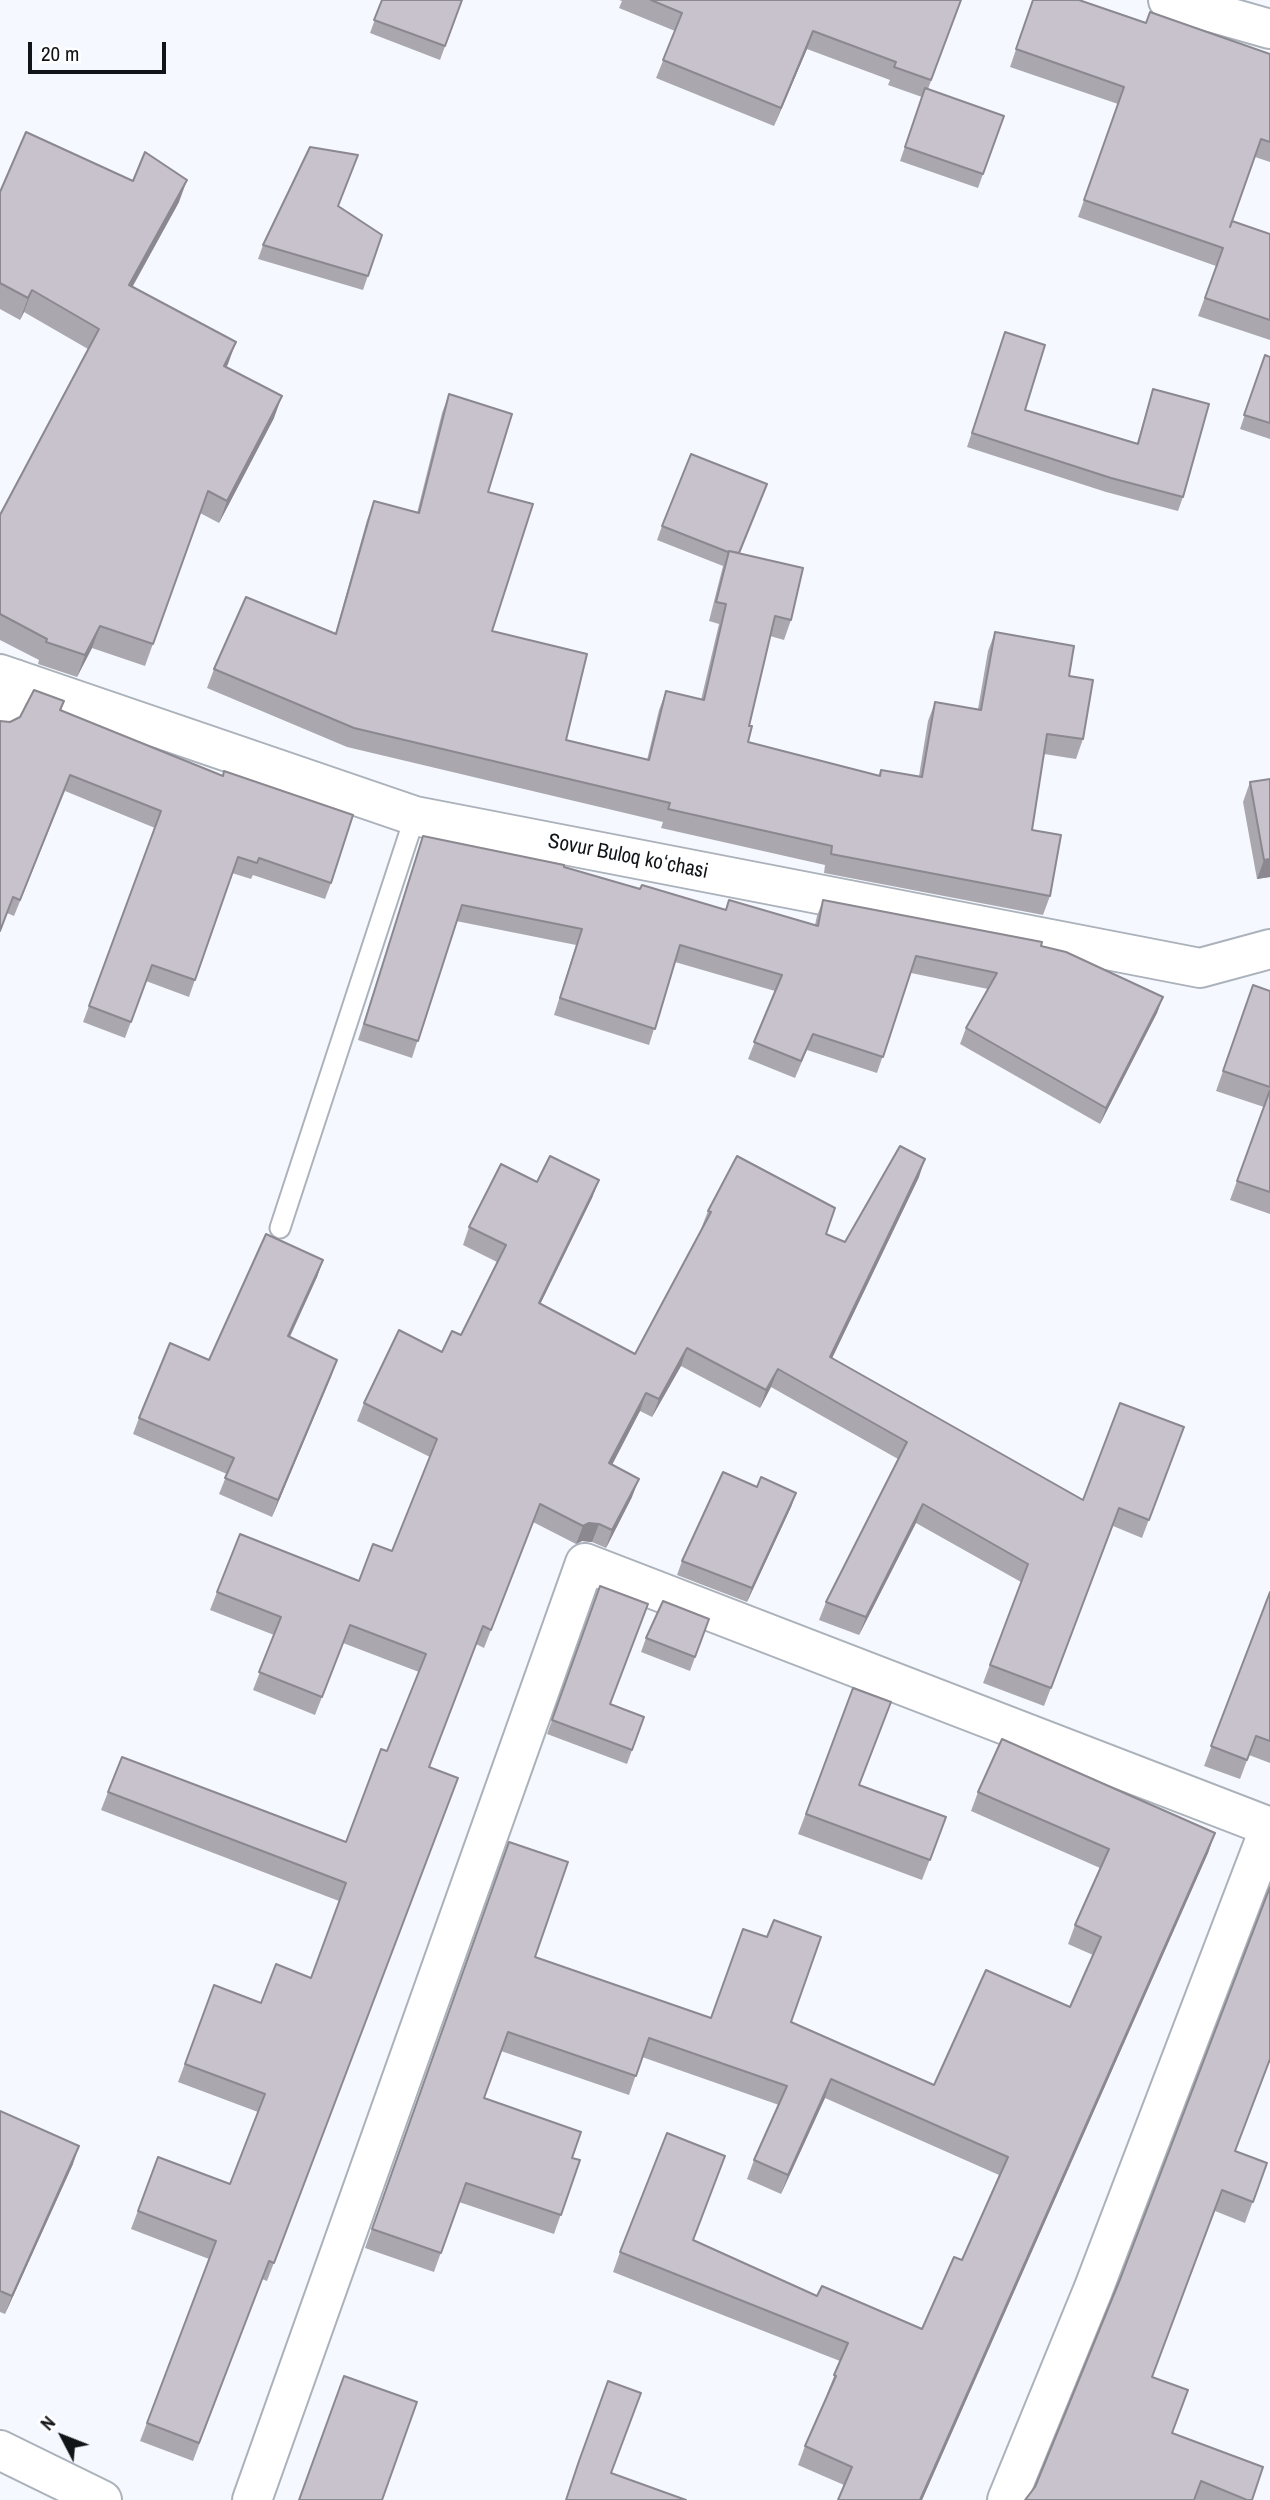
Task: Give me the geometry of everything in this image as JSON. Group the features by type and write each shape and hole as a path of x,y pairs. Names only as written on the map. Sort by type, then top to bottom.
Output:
{"street":[{"path":"1168,0 1270,29"},
{"path":"0,717 7,676"},
{"name":"Sovur Buloq koʻchasi","path":"7,676 415,816 1200,968 1270,948"},
{"path":"252,2500 585,1563 1270,1827 1093,2290 1007,2500"},
{"path":"0,2450 103,2500"}],"lane":[{"path":"280,1228 415,816"}],"building":[{"path":"382,0 462,0 445,46 374,20"},
{"path":"651,0 961,0 931,80 894,67 896,62 813,31 781,108 663,60 682,13"},
{"path":"1033,0 1079,0 1146,23 1150,12 1270,54 1270,142 1261,139 1232,221 1270,234 1270,320 1205,298 1223,248 1084,200 1124,87 1016,49"},
{"path":"925,88 1004,116 983,174 905,147"},
{"path":"26,132 133,181 145,152 187,180 129,285 236,342 224,366 282,396 227,501 208,491 153,644 100,626 85,655 46,642 47,639 0,614 0,515 99,329 32,290 28,298 0,283 0,192"},
{"path":"310,147 358,155 338,206 382,235 368,276 263,245"},
{"path":"1005,332 1045,345 1025,410 1138,444 1153,389 1209,404 1183,497 1111,478 972,433"},
{"path":"1265,355 1270,357 1270,423 1244,415"},
{"path":"449,394 512,414 488,492 533,504 492,631 587,654 566,740 649,760 666,691 704,700 726,604 716,602 729,551 803,568 791,620 775,616 749,726 752,726 748,742 880,776 881,770 922,777 935,702 981,710 995,632 1074,646 1069,676 1093,680 1083,739 1047,734 1032,830 1061,835 1050,896 831,854 832,846 668,809 670,803 354,728 214,669 246,597 336,634 374,501 419,513"},
{"path":"691,454 767,484 739,553 728,552 662,526"},
{"path":"34,690 64,701 60,710 223,776 224,771 353,815 331,883 259,858 257,863 238,857 195,980 152,965 131,1022 89,1006 161,811 70,775 20,900 13,897 0,931 0,721 10,722 20,717"},
{"path":"1270,779 1270,859 1264,860 1250,782"},
{"path":"423,836 564,865 640,889 642,885 726,910 729,900 818,926 823,900 1042,942 1041,946 1066,952 1163,997 1106,1108 966,1028 997,973 916,956 883,1057 813,1034 801,1061 754,1042 782,975 680,945 655,1029 560,998 582,929 462,905 418,1041 364,1024"},
{"path":"1253,985 1270,991 1270,1087 1223,1071"},
{"path":"1270,1090 1270,1192 1237,1181"},
{"path":"900,1146 925,1159 830,1357 1083,1500 1120,1403 1184,1427 1149,1520 1119,1508 1051,1688 990,1665 1028,1564 923,1504 866,1617 826,1602 907,1442 778,1369 766,1390 687,1348 659,1399 646,1393 609,1463 639,1479 612,1530 599,1524 589,1523 583,1526 540,1504 491,1630 483,1626 429,1767 458,1778 274,2263 269,2261 199,2443 147,2423 216,2241 138,2211 158,2157 230,2184 265,2094 185,2064 214,1985 261,2003 276,1964 311,1978 346,1883 108,1792 122,1757 346,1842 381,1749 387,1751 426,1654 350,1625 322,1697 259,1672 281,1617 217,1592 240,1534 359,1581 373,1544 392,1551 437,1439 364,1403 399,1330 442,1352 452,1331 461,1335 506,1245 469,1227 501,1164 537,1182 550,1156 599,1180 539,1303 635,1354 711,1212 708,1211 737,1156 835,1208 826,1234 845,1242"},
{"path":"266,1234 323,1260 288,1336 337,1360 278,1500 225,1478 234,1458 139,1418 170,1343 209,1360"},
{"path":"723,1472 757,1487 761,1477 796,1493 752,1588 682,1561"},
{"path":"600,1586 648,1604 610,1704 644,1717 632,1750 552,1720"},
{"path":"1270,1592 1270,1741 1256,1736 1247,1760 1211,1746"},
{"path":"663,1601 709,1619 695,1657 646,1638"},
{"path":"853,1688 891,1702 859,1785 946,1817 930,1860 806,1814"},
{"path":"1002,1739 1215,1833 920,2500 838,2500 852,2467 805,2446 848,2343 620,2252 667,2133 725,2156 693,2240 817,2296 822,2286 922,2329 954,2257 962,2260 1008,2157 831,2079 788,2175 754,2160 787,2086 649,2038 636,2076 508,2032 484,2098 581,2132 572,2158 580,2160 561,2215 466,2183 441,2253 372,2229 509,1842 568,1862 535,1957 711,2018 743,1929 767,1937 774,1920 821,1937 791,2022 934,2085 986,1970 1070,2007 1101,1937 1075,1925 1109,1849 978,1792"},
{"path":"1270,1887 1270,2059 1235,2151 1267,2163 1253,2202 1222,2190 1152,2377 1188,2390 1172,2433 1263,2467 1252,2500 1201,2481 1194,2500 1025,2500 1035,2487 1121,2277"},
{"path":"0,2111 79,2146 12,2296 0,2291"},
{"path":"344,2376 417,2402 382,2500 299,2500"},
{"path":"608,2381 641,2393 611,2473 686,2500 566,2500"}]}
